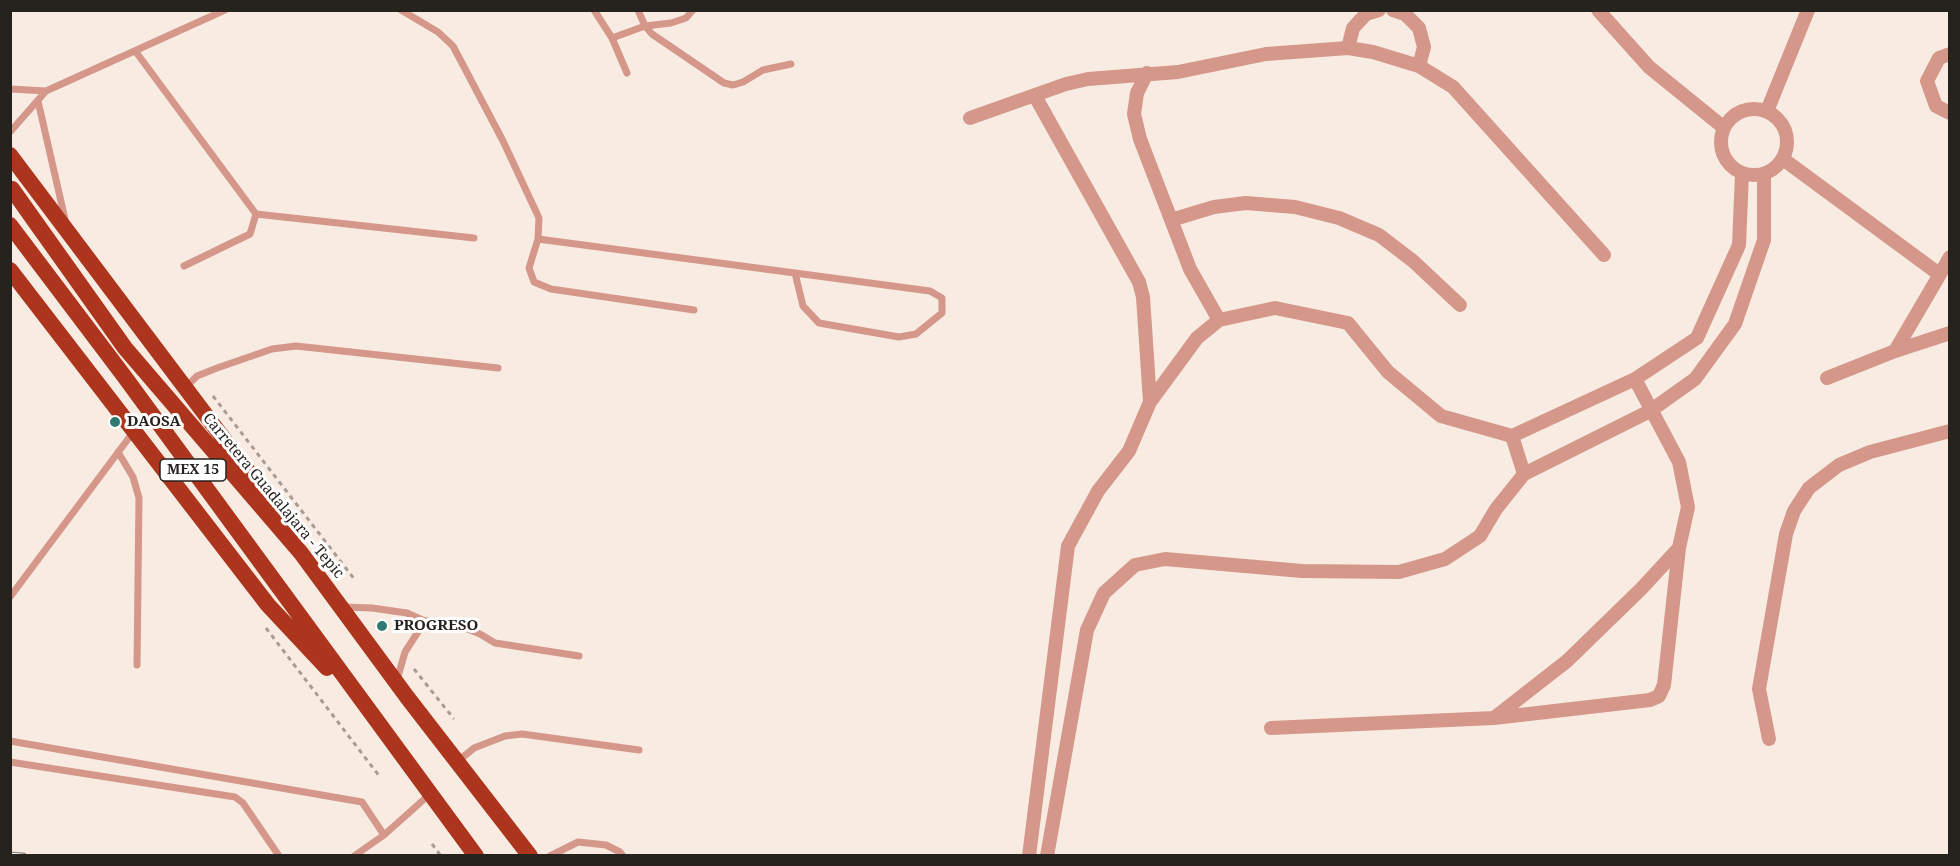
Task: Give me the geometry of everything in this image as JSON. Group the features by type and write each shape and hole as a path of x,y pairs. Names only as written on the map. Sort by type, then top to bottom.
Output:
{"highway":[{"path":"14,162 269,499 301,554"},
{"name":"Carretera Guadalajara - Tepic","path":"12,189 125,348 301,554 396,682 530,855"},
{"name":"MEX 15","path":"10,225 124,376 476,855"},
{"path":"10,270 268,605 375,717"}],"street":[{"path":"1348,48 1353,28 1366,14 1380,10"},
{"path":"1393,10 1405,14 1419,28 1425,47 1419,66"},
{"path":"1598,10 1649,67 1723,127"},
{"path":"1767,111 1808,10"},
{"path":"970,118 1088,79 1189,70 1266,54 1348,48 1373,52 1419,66 1454,87 1604,255"},
{"path":"1950,54 1939,58 1927,81 1936,106 1950,113"},
{"path":"1147,73 1137,93 1134,114 1140,139 1190,269 1219,320"},
{"path":"1035,96 1139,282 1143,297 1150,402"},
{"path":"1751,108 1767,111 1781,122 1787,134 1788,147 1784,159 1764,175 1742,174 1727,163 1720,146 1723,127 1734,114 1751,108"},
{"path":"1784,159 1939,274"},
{"path":"1029,855 1068,546 1098,491 1129,451 1150,402 1197,338 1219,320 1275,308 1348,323 1388,372 1441,416 1512,436 1635,380 1697,338 1739,245 1742,174"},
{"path":"1047,855 1087,630 1104,593 1135,565 1165,559 1302,571 1399,572 1445,559 1480,536 1496,509 1524,474 1650,411 1695,379 1735,324 1764,240 1764,175"},
{"path":"1171,220 1214,207 1246,203 1295,207 1339,218 1379,235 1413,261 1460,305"},
{"path":"1895,351 1950,257"},
{"path":"1827,378 1895,351 1950,333"},
{"path":"1271,728 1494,718 1650,700 1659,696 1664,685 1679,548 1688,507 1679,462 1635,380"},
{"path":"1769,739 1759,689 1786,534 1794,511 1809,488 1839,465 1870,452 1950,431"},
{"path":"1512,436 1524,474"},
{"path":"1494,718 1567,661 1641,589 1679,548"},
{"path":"1042,743 1066,745"}],"lane":[{"path":"10,89 46,91 225,10"},
{"path":"401,10 438,32 453,46 503,141 539,218 538,239 529,268 534,282 551,289 694,310"},
{"path":"594,10 612,38 627,72"},
{"path":"638,10 645,26 652,34 724,83 733,85 763,70 791,64"},
{"path":"612,38 645,26 671,23 687,18 693,10"},
{"path":"136,52 256,214 474,238"},
{"path":"10,132 46,91"},
{"path":"38,101 63,206 66,228"},
{"path":"184,266 250,234 256,214"},
{"path":"538,239 795,273 930,291 942,298 942,313 916,334 899,337 819,323 803,306 795,273"},
{"path":"185,388 197,376 217,368 272,349 296,346 498,369"},
{"path":"10,597 134,431"},
{"path":"117,452 134,477 139,498 137,665"},
{"path":"341,607 391,609 425,621 443,621 458,625 495,643 579,656"},
{"path":"396,682 405,652 425,621"},
{"path":"457,762 474,748 505,736 522,734 639,750"},
{"path":"10,741 362,802 384,835"},
{"path":"10,762 235,797 243,803 279,855"},
{"path":"354,855 384,835 430,794"},
{"path":"550,855 578,842 606,845 623,855"}],"path":[{"path":"266,463 355,580"},
{"path":"414,669 454,719"},
{"path":"432,844 441,855"}],"railway":[{"path":"10,855 23,856"}],"place":[{"name":"DAOSA","path":"115,422"},
{"name":"PROGRESO","path":"382,626"}]}
